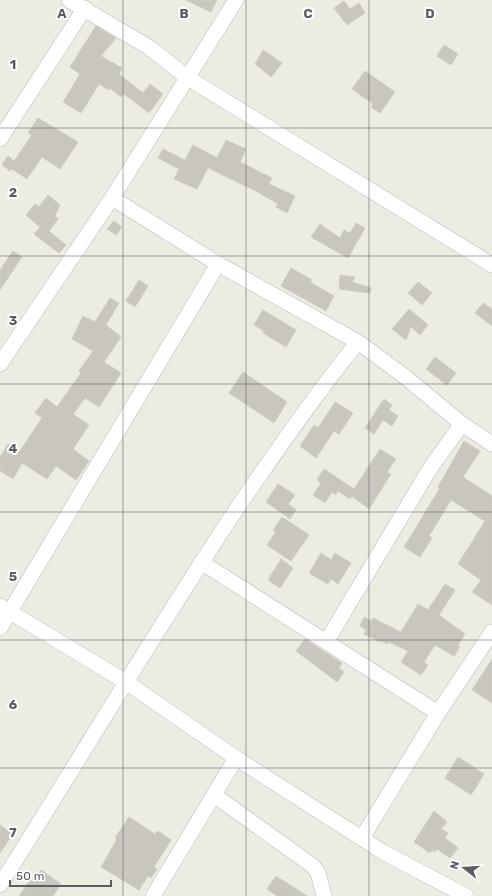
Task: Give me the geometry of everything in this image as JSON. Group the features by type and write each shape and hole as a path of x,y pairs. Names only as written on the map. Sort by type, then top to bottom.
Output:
{"street":[{"path":"69,0 85,8 150,48 188,78 492,265"},
{"path":"0,364 112,198 236,0"},
{"path":"0,139 85,8"},
{"path":"112,198 218,264 358,342 404,376 462,424 492,444"},
{"path":"0,628 5,609 218,264"},
{"path":"0,885 201,562 313,399 358,342"},
{"path":"326,642 430,468 462,424"},
{"path":"201,562 438,713"},
{"path":"5,609 126,682 236,758 383,852 466,896"},
{"path":"362,838 438,713 492,632"},
{"path":"153,896 236,758"},
{"path":"214,795 313,866 318,873 324,896"}],"building":[{"path":"186,0 217,0 211,12"},
{"path":"344,1 350,9 359,3 365,13 347,25 334,8"},
{"path":"96,26 116,38 101,56 122,68 119,74 143,93 150,84 163,94 149,113 124,94 121,97 110,88 109,90 99,84 81,113 63,102 80,74 70,67"},
{"path":"444,45 458,54 451,65 437,56"},
{"path":"263,50 282,63 271,77 255,64"},
{"path":"365,71 395,92 380,113 371,107 373,104 352,89"},
{"path":"38,118 78,142 60,169 42,157 27,179 12,169 10,171 2,165 8,156 14,161 32,135 28,133"},
{"path":"226,140 246,149 240,162 272,178 269,184 295,196 287,213 276,207 278,204 256,191 208,168 197,189 174,179 179,169 158,158 163,149 185,160 193,145 217,158"},
{"path":"48,195 60,205 55,216 58,219 49,231 66,245 59,253 34,234 40,227 26,215 35,204 39,207"},
{"path":"114,221 122,227 116,235 107,229"},
{"path":"356,223 365,228 348,258 311,237 320,224 340,238 344,230 350,233"},
{"path":"13,251 22,257 0,290 0,270"},
{"path":"291,268 312,280 310,282 334,296 326,311 281,286"},
{"path":"340,275 355,277 352,282 371,288 370,293 339,289"},
{"path":"139,280 148,286 135,307 126,301"},
{"path":"418,282 432,293 422,305 408,293"},
{"path":"110,298 119,303 106,325 121,337 104,362 121,373 99,407 85,398 73,414 89,425 73,449 89,461 76,480 56,466 47,479 22,463 13,479 0,471 0,457 8,444 20,451 42,418 35,413 46,398 57,407 81,373 79,371 93,351 72,339 83,316 95,322"},
{"path":"483,303 492,309 492,326 475,313"},
{"path":"409,309 428,325 420,335 411,327 406,340 392,329"},
{"path":"263,310 296,330 286,347 263,333 264,331 254,325"},
{"path":"435,357 456,373 447,385 426,369"},
{"path":"243,372 287,402 274,423 229,393"},
{"path":"384,399 392,405 389,410 398,416 392,426 383,420 374,434 365,428"},
{"path":"335,402 353,413 339,434 334,431 316,458 300,446 314,425 318,428"},
{"path":"464,441 480,451 463,477 492,496 492,605 472,592 481,580 458,564 485,521 451,500 429,536 432,538 420,557 404,547 440,488 438,487"},
{"path":"380,449 396,459 387,472 391,474 369,509 352,496 350,499 338,491 336,495 332,492 325,503 313,495 321,483 317,480 324,469 354,489"},
{"path":"278,484 295,495 288,504 296,510 290,519 266,502"},
{"path":"282,517 309,535 291,561 267,545 276,532 273,530"},
{"path":"321,553 331,560 335,553 351,563 338,584 331,579 328,584 309,573"},
{"path":"281,559 293,568 280,588 268,580"},
{"path":"445,584 455,590 439,615 465,634 458,645 460,647 454,656 435,645 424,662 428,665 421,675 401,662 408,651 389,642 387,644 381,641 380,642 364,634 366,630 360,626 364,617 372,621 373,618 401,632 418,604 428,610"},
{"path":"305,639 342,663 339,668 344,672 337,682 296,651"},
{"path":"492,659 492,703 472,690"},
{"path":"458,757 484,774 471,795 445,778"},
{"path":"434,811 447,822 441,829 448,833 445,838 458,848 450,858 437,849 435,852 432,850 430,853 414,842"},
{"path":"129,817 155,834 158,831 171,840 154,867 157,869 151,878 148,876 139,890 101,867 117,839 115,838"},
{"path":"0,825 13,834 0,853"},
{"path":"41,870 61,884 53,896 19,896 30,880 34,882"},
{"path":"276,876 307,896 277,896 267,889"}]}
